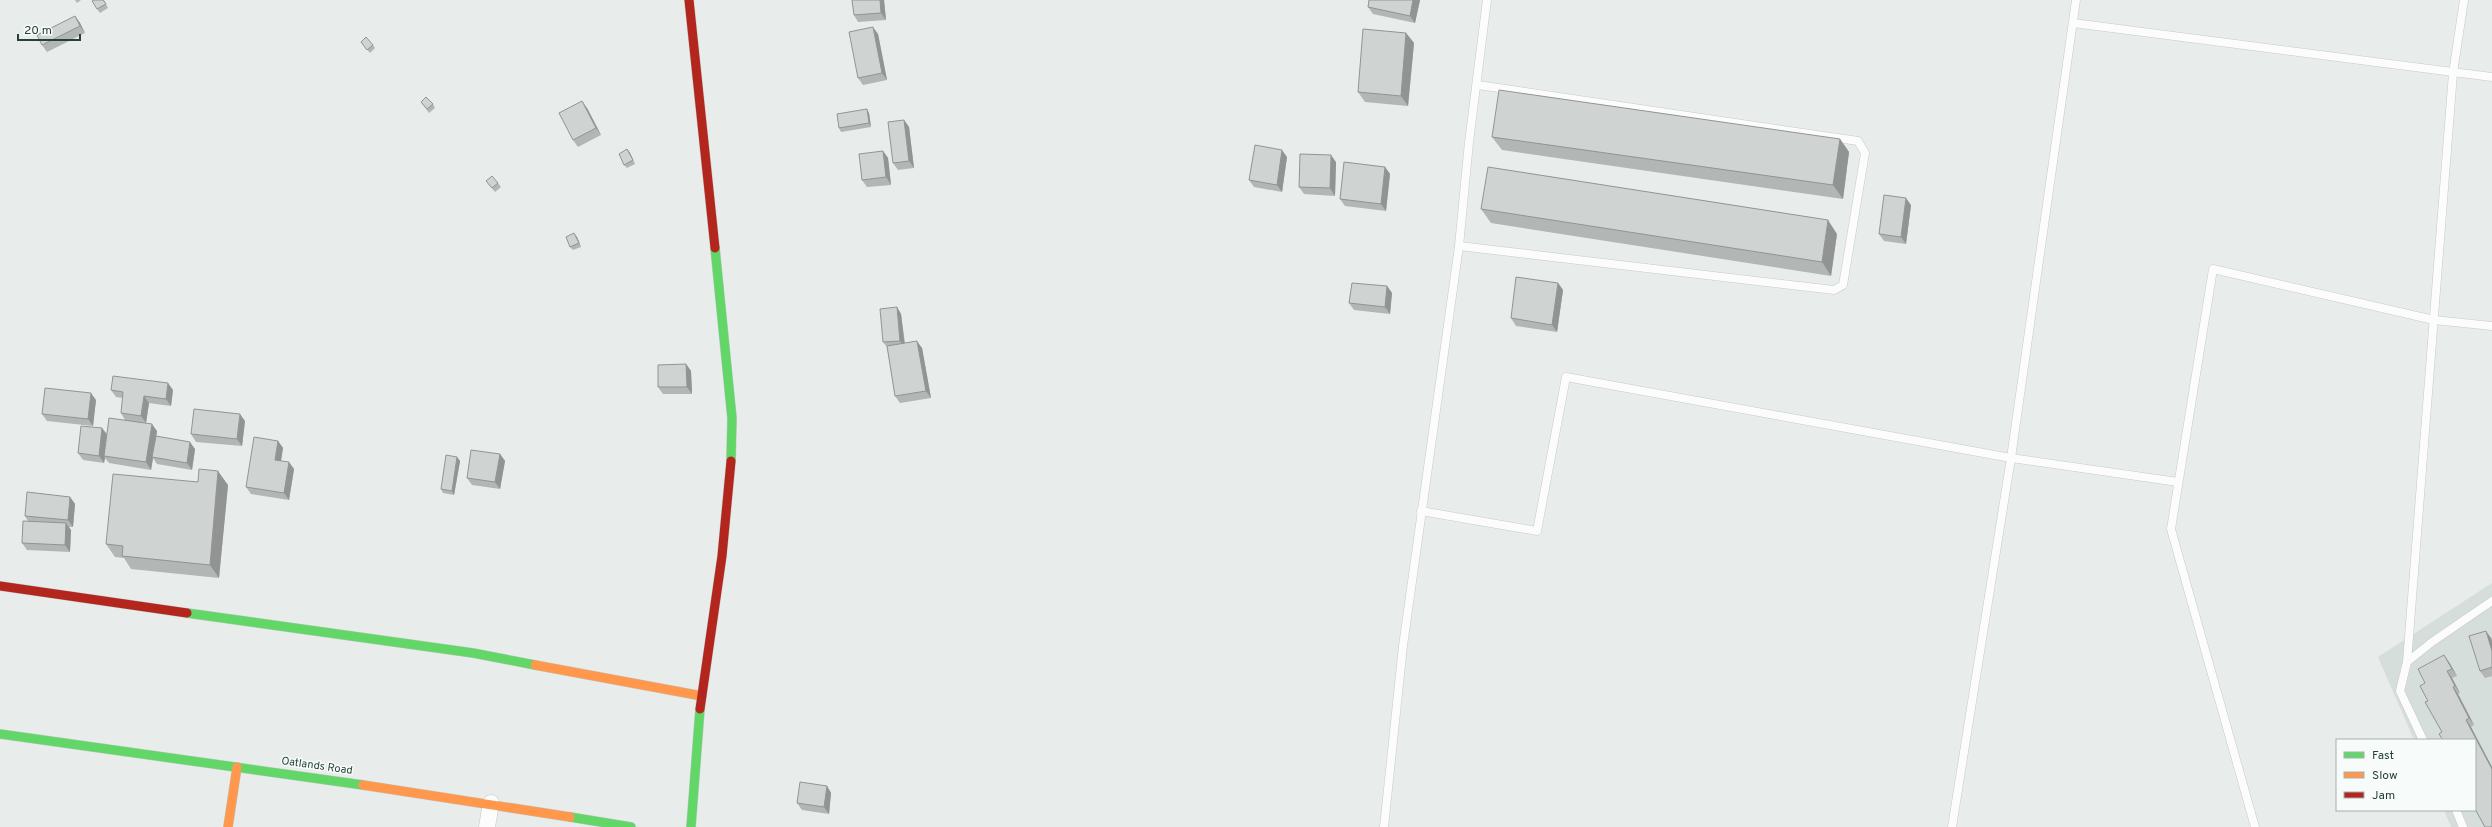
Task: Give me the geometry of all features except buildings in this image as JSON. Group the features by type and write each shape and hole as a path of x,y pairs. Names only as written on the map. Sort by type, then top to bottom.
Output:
{"street":[{"path":"688,0 732,418 730,496 702,696 691,827"},
{"path":"0,586 473,652 702,696"},
{"name":"Oatlands Road","path":"0,734 491,803 631,827"},
{"path":"228,827 237,767"},
{"path":"487,827 491,803"}],"lane":[{"path":"1384,827 1403,646 1459,246 1469,142 1478,85 1487,0"},
{"path":"1952,827 2011,458 2076,0"},
{"path":"2423,739 2400,691 2407,662 2453,73 2464,0"},
{"path":"2072,23 2492,77"},
{"path":"1459,246 1834,290 1843,285 1865,152 1858,141 1478,85"},
{"path":"2255,827 2171,529 2213,268 2434,320 2492,326"},
{"path":"1421,511 1537,531 1566,377 2011,458 2178,482"},
{"path":"2407,662 2432,642 2492,602"},
{"path":"2456,811 2464,827"}],"shaded area":[{"path":"2492,583 2492,827 2451,827 2444,811 2476,811 2476,739 2414,739 2378,657"}],"traffic: fast":[{"path":"715,248 732,418 731,461"},
{"path":"187,613 473,653 535,665"},
{"path":"691,827 700,709"},
{"path":"0,734 363,785"},
{"path":"570,817 631,827"}],"traffic: slow":[{"path":"535,665 702,696"},
{"path":"228,827 237,767"},
{"path":"363,785 570,817"}],"traffic: jam":[{"path":"689,0 715,248"},
{"path":"700,709 722,556 731,461"},
{"path":"0,586 187,613"}]}
